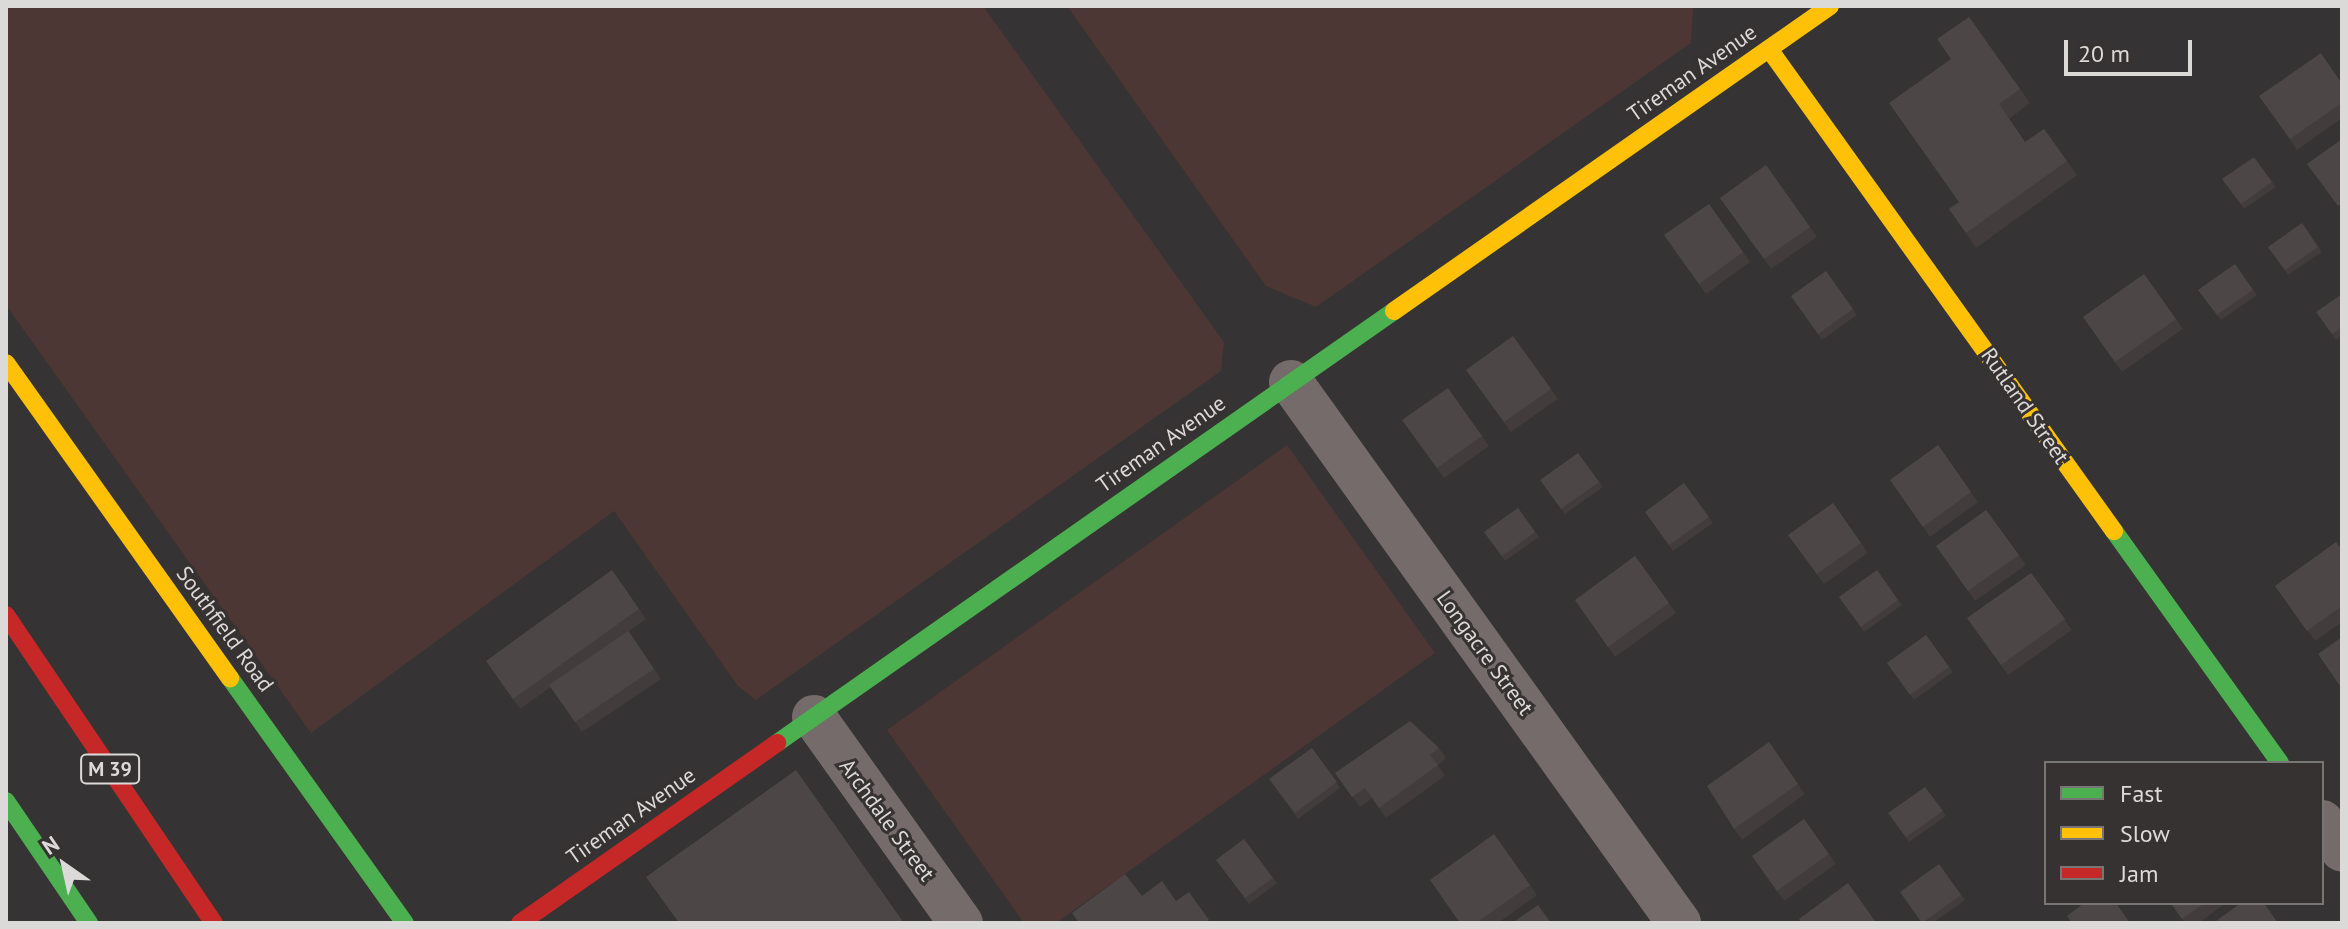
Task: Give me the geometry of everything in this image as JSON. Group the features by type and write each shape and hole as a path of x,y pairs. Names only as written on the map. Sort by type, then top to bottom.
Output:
{"main road":[{"name":"Tireman Avenue","path":"520,923 1830,6"},
{"name":"Rutland Street","path":"1769,49 2279,761"},
{"name":"Southfield Road","path":"6,363 405,923"},
{"name":"M 39","path":"6,615 214,923"},
{"path":"6,801 89,923"}],"street":[{"name":"Longacre Street","path":"1291,382 1679,923"},
{"name":"Archdale Street","path":"814,717 961,923"},
{"path":"2324,825 2342,850"}],"shaded area":[{"path":"6,6 983,6 1224,342 1221,371 756,700 738,686 614,511 311,733 6,305"},
{"path":"1067,6 1693,6 1691,43 1316,307 1266,286"},
{"path":"1287,445 1435,653 1056,923 1024,923 887,730"}],"building":[{"path":"1969,17 2020,89 1999,104 2025,142 2044,129 2067,161 1966,233 1949,209 1959,202 1889,103 1951,59 1937,39"},
{"path":"2321,53 2342,84 2342,103 2290,139 2259,96"},
{"path":"2342,139 2342,203 2338,206 2307,164"},
{"path":"2254,157 2272,182 2241,204 2222,179"},
{"path":"1766,165 1810,227 1764,259 1720,198"},
{"path":"1709,204 1743,252 1699,284 1664,235"},
{"path":"2302,223 2318,247 2285,270 2268,247"},
{"path":"2235,264 2253,290 2217,315 2198,290"},
{"path":"1826,271 1853,309 1818,334 1791,296"},
{"path":"2144,274 2176,319 2115,362 2083,317"},
{"path":"2342,294 2342,328 2332,334 2316,312"},
{"path":"1513,336 1551,389 1504,422 1466,370"},
{"path":"1448,388 1482,436 1437,468 1402,420"},
{"path":"1938,445 1971,492 1923,527 1890,480"},
{"path":"1578,453 1599,482 1561,509 1540,480"},
{"path":"1684,483 1709,517 1669,545 1645,512"},
{"path":"1833,503 1861,543 1817,574 1788,535"},
{"path":"1518,508 1535,532 1502,556 1484,532"},
{"path":"1986,510 2019,555 1968,591 1936,546"},
{"path":"2336,542 2342,550 2342,606 2307,631 2275,586"},
{"path":"1635,556 1669,603 1608,647 1575,600"},
{"path":"612,570 639,609 513,699 486,661"},
{"path":"1877,570 1898,600 1861,627 1839,597"},
{"path":"2031,573 2065,619 2001,665 1967,618"},
{"path":"628,631 654,669 575,722 549,685"},
{"path":"1926,635 1949,667 1910,695 1887,663"},
{"path":"2342,637 2342,689 2318,654"},
{"path":"1410,721 1439,748 1430,755 1438,765 1379,808 1365,788 1352,797 1335,773"},
{"path":"1769,742 1798,784 1734,829 1707,786"},
{"path":"1312,748 1337,782 1295,813 1269,779"},
{"path":"796,770 904,923 679,923 646,877"},
{"path":"1925,787 1943,811 1906,837 1888,813"},
{"path":"1804,819 1829,854 1777,891 1752,856"},
{"path":"1494,834 1530,885 1476,923 1460,923 1430,880"},
{"path":"1244,839 1273,878 1245,898 1216,860"},
{"path":"1939,864 1961,895 1922,923 1900,892"},
{"path":"1125,874 1142,896 1162,881 1176,901 1189,892 1209,920 1205,923 1079,923 1072,913"},
{"path":"1848,883 1875,921 1873,923 1802,923 1799,919"},
{"path":"1538,905 1551,923 1512,923"},
{"path":"2081,905 2117,905 2130,923 2072,923 2067,916"},
{"path":"2172,905 2202,905 2182,919"},
{"path":"2238,905 2265,905 2278,923 2213,923"}],"traffic: fast":[{"path":"777,743 1394,311"},
{"path":"2114,531 2279,761"},
{"path":"230,678 405,923"},
{"path":"6,801 89,923"}],"traffic: slow":[{"path":"1394,311 1830,6"},
{"path":"1769,49 2114,531"},
{"path":"6,363 230,678"}],"traffic: jam":[{"path":"6,615 214,923"},
{"path":"520,923 777,743"}]}
